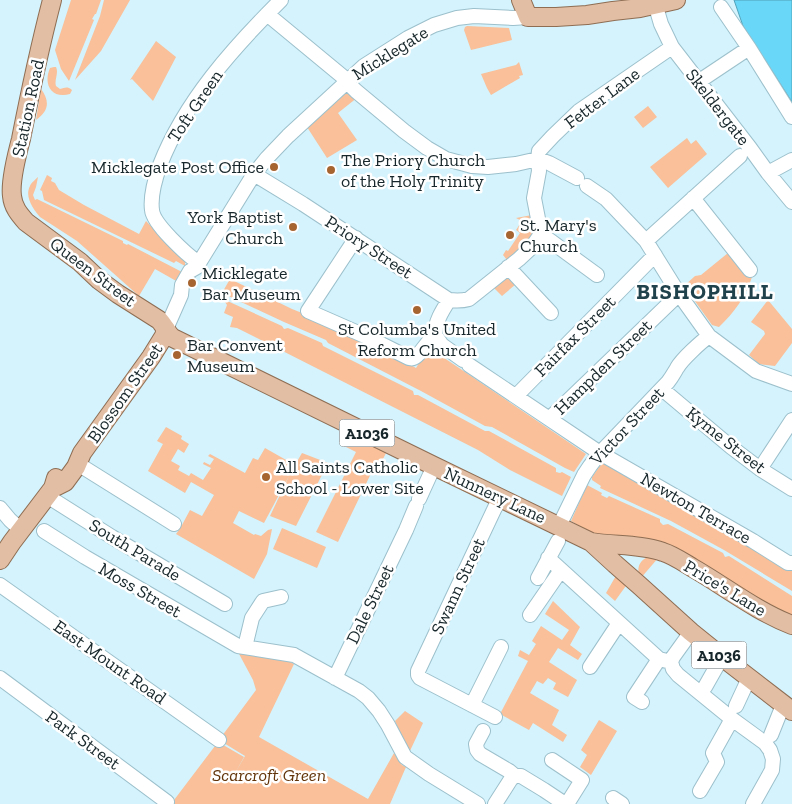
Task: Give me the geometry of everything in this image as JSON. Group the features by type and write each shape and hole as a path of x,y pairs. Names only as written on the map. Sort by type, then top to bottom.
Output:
{"main road":[{"name":"Station Road","path":"19,215 13,205 11,194 13,177 52,0"},
{"path":"521,0 528,17"},
{"name":"Micklegate","path":"528,17 574,17 676,0"},
{"name":"Queen Street","path":"19,215 118,294 159,320 166,329"},
{"name":"Blossom Street","path":"0,560 50,492 65,482 158,346 166,329"},
{"name":"Nunnery Lane","path":"166,329 171,337 178,341 500,497 558,533 591,542 691,632 788,708"},
{"name":"Price's Lane","path":"591,542 608,545 642,546 674,557 764,612 792,625"},
{"path":"639,585 634,574 634,562 642,554 659,551"}],"street":[{"name":"Toft Green","path":"194,269 187,254 158,222 152,212 151,197 156,175 166,149 190,107 216,72 281,0"},
{"name":"Skeldergate","path":"655,3 661,24 672,47 792,202"},
{"path":"721,7 792,117"},
{"path":"267,14 342,76 362,96 427,148 446,159 472,166 488,167 516,164 538,157 582,182 606,199 646,241 679,294 709,336 756,371 792,384"},
{"name":"Micklegate","path":"194,269 254,174 267,158 288,136 364,66 408,38 434,25 457,18 467,16 528,17"},
{"name":"Fetter Lane","path":"538,157 540,151 553,136 579,111 672,47"},
{"path":"698,82 749,48"},
{"path":"646,241 740,156"},
{"path":"538,157 539,171 534,198 541,234 597,275"},
{"path":"768,173 792,160"},
{"name":"Priory Street","path":"254,174 304,204 449,300"},
{"path":"693,198 750,270"},
{"path":"356,238 308,311 409,358 413,358 417,356 434,335 438,320 449,300 463,301 470,299 519,259 532,247 541,234"},
{"name":"Fairfax Street","path":"516,396 655,255"},
{"path":"508,267 551,312"},
{"name":"Blossom Street","path":"166,329 181,295 182,286 194,269"},
{"name":"Hampden Street","path":"549,419 679,294"},
{"name":"Newton Terrace","path":"434,335 442,345 600,453 788,563 792,563"},
{"name":"Victor Street","path":"561,570 543,568 584,475 600,453 662,389 678,366 709,336"},
{"name":"Kyme Street","path":"662,389 731,448 792,489"},
{"path":"760,469 792,420"},
{"path":"80,459 174,524"},
{"name":"Dale Street","path":"334,678 402,528 418,502 434,466"},
{"name":"South Parade","path":"50,492 112,537 225,604"},
{"name":"Swann Street","path":"484,718 420,678 418,671 500,497"},
{"path":"0,508 21,530"},
{"name":"Moss Street","path":"44,531 84,557 242,647"},
{"path":"530,615 561,570 619,623 665,661 678,675 734,712 765,743 773,759 772,770 752,804"},
{"name":"East Mount Road","path":"0,585 219,740"},
{"path":"282,597 263,601 252,618 242,647 294,655 359,691 379,711 405,757 428,774 478,804"},
{"path":"590,667 619,623"},
{"path":"642,702 634,697 665,661 673,657 691,632"},
{"path":"502,647 476,744 477,750 480,754 515,776 520,776 566,804 582,780 552,760"},
{"path":"705,687 722,658"},
{"name":"Park Street","path":"0,678 167,802"},
{"path":"700,791 717,762 713,753 749,678"},
{"path":"771,735 788,708"},
{"path":"495,804 510,779 515,776"}],"green space":[{"path":"71,0 101,0 69,81 61,69 55,50"},
{"path":"104,0 130,0 101,51 75,80 100,16"},
{"path":"467,26 509,28 512,40 471,50 464,30"},
{"path":"156,41 176,57 153,101 132,79 130,80"},
{"path":"519,62 523,75 491,95 481,74 516,65"},
{"path":"56,67 56,86 60,89 72,90 70,94 58,94 50,89 48,74 50,68"},
{"path":"41,89 46,98 47,106 44,113 36,120"},
{"path":"348,89 358,97 338,113 357,140 327,158 307,127"},
{"path":"648,106 657,117 643,128 634,117"},
{"path":"687,138 691,144 696,140 707,154 668,188 650,167"},
{"path":"47,175 52,178 51,181 55,183 59,190 139,234 146,221 185,261 185,266 176,261 174,263 44,200 40,190"},
{"path":"38,177 33,195 35,200 37,199 123,241 123,243 182,272 178,282 155,269 139,296 77,241 40,217 30,203 28,194 28,190"},
{"path":"532,215 531,237 524,247 507,260 503,255 506,250 508,251 520,233 516,230 522,221 516,218"},
{"path":"728,253 752,277 739,304 719,327 712,325 684,286"},
{"path":"506,276 509,276 516,284 502,296 493,287"},
{"path":"230,279 292,309 362,337 416,368 427,350 431,349 586,454 574,472 565,468 492,427 485,426 328,343 326,340 222,293"},
{"path":"223,299 282,326 284,329 288,328 322,343 323,346 413,391 414,395 418,395 485,431 489,431 556,468 556,472 562,472 571,477 562,496 510,470 478,450 237,328 230,327 233,317 224,313 227,305"},
{"path":"768,300 792,329 792,343 775,366 759,364 749,355 765,334 764,331 751,322"},
{"path":"166,427 182,436 181,439 189,444 184,453 178,449 171,461 180,466 178,470 189,476 191,473 203,480 211,468 203,464 204,462 210,465 214,459 208,456 210,454 245,473 253,458 258,460 265,448 295,465 302,453 328,463 296,526 270,516 289,476 264,523 239,511 233,523 254,535 261,536 272,529 267,554 254,579 176,534 180,524 182,525 190,510 202,516 214,495 191,482 185,493 148,471 163,444 157,441"},
{"path":"344,430 387,451 381,463 377,461 338,542 316,532 356,452 340,444"},
{"path":"602,463 792,569 792,591 671,521 600,488 601,486 592,480 592,477"},
{"path":"587,485 607,498 609,496 660,519 663,525 668,524 723,553 725,557 729,556 792,596 792,618 662,545 597,536 571,521"},
{"path":"282,528 326,547 317,568 273,549"},
{"path":"651,556 659,557 640,579 638,571 640,564 644,559"},
{"path":"617,574 628,583 615,601 606,593"},
{"path":"553,601 580,627 570,645 582,654 578,660 558,648 549,662 577,680 568,697 553,689 556,683 548,678 543,684 537,681 530,693 559,710 552,725 567,735 563,742 533,723 529,730 500,714 528,661 518,656 520,650 529,655 536,644 532,641 541,626 562,640 569,630 545,614"},
{"name":"Scarcroft Green","path":"238,652 288,661 294,664 259,737 368,799 394,753 402,765 406,767 390,804 171,804 218,742 244,757 235,773 245,756 219,740 256,690 253,680"},
{"path":"405,711 423,723 409,753 395,721"},
{"path":"599,720 617,731 591,775 580,767 587,755 581,750"}],"water":[{"path":"734,0 792,0 792,102 743,26"}],"place":[{"name":"Micklegate Post Office","path":"274,167"},
{"name":"The Priory Church of the Holy Trinity","path":"331,170"},
{"name":"York Baptist Church","path":"293,227"},
{"name":"St. Mary's Church","path":"510,235"},
{"name":"Micklegate Bar Museum","path":"192,283"},
{"name":"St Columba's United Reform Church","path":"417,310"},
{"name":"Bar Convent Museum","path":"177,355"},
{"name":"All Saints Catholic School - Lower Site","path":"266,477"}],"district":[{"name":"BISHOPHILL","path":"705,291"}]}
